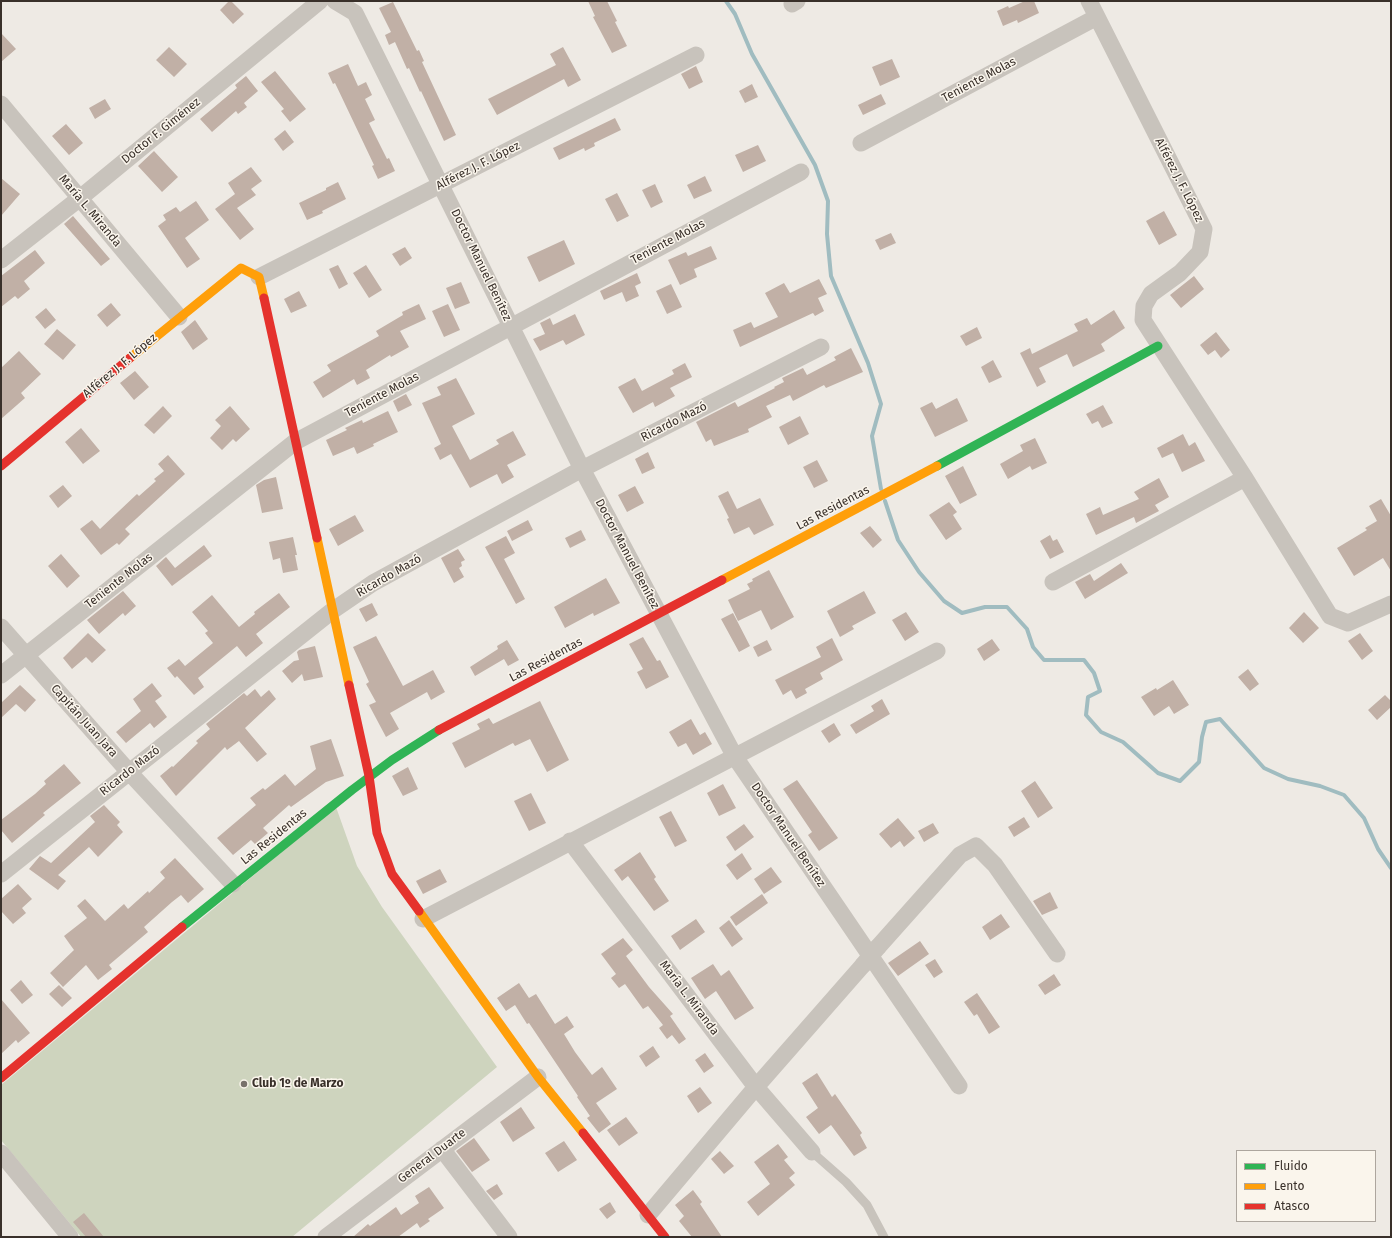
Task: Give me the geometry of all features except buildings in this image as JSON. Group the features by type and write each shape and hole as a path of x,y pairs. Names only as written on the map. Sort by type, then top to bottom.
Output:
{"street":[{"name":"Doctor F. Giménez","path":"1,260 80,198 320,1"},
{"name":"Doctor Manuel Benítez","path":"335,1 355,13 582,469 735,757 959,1086"},
{"name":"Alférez J. F. López","path":"1089,1 1204,229 1200,252 1180,273 1151,294 1144,306 1143,320 1158,346 1246,478 1330,616 1348,623 1391,604"},
{"name":"Teniente Molas","path":"861,143 1097,17"},
{"name":"Alférez J. F. López","path":"1,466 179,317 241,268 260,277 696,55"},
{"name":"María L. Miranda","path":"1,104 179,317"},
{"name":"Teniente Molas","path":"1,675 294,442 511,325 801,172"},
{"path":"260,277 294,442 369,776 377,833 392,874 538,1077 648,1215 659,1235"},
{"name":"Las Residentas","path":"1,1078 233,884 369,776 400,754 434,733 913,479 1158,346"},
{"name":"Ricardo Mazó","path":"1,874 332,611 374,584 582,469 821,347"},
{"path":"1053,582 1246,478"},
{"name":"Capitán Juan Jara","path":"1,627 129,772 233,884"},
{"path":"423,919 570,841 735,757 937,651"},
{"name":"María L. Miranda","path":"570,841 756,1087 812,1152"},
{"path":"648,1215 756,1087 960,855 976,846 995,865 1057,954"},
{"name":"General Duarte","path":"326,1237 538,1077"},
{"path":"442,1148 509,1237"},
{"path":"1,1153 70,1237"}],"lane":[{"path":"812,1152 846,1182 867,1205 884,1237"}],"green space":[{"path":"336,807 357,866 382,907 497,1067 292,1237 81,1237 1,1140 1,1085"}],"waterway":[{"path":"726,1 735,14 752,54 815,165 828,201 827,234 831,276 868,363 881,404 872,436 881,489"},
{"path":"885,501 898,540 919,572 944,601 962,613 985,607 1007,607 1027,629 1033,647 1044,660 1084,660 1094,673 1100,691 1088,697 1086,715 1101,732 1123,742 1158,773 1180,781 1199,762 1202,737 1206,722 1220,719 1264,768 1288,779 1320,786 1344,795 1364,818 1378,849 1391,868"}],"traffic: fast":[{"path":"937,466 1158,346"},
{"path":"182,927 352,790 392,760 439,730"}],"traffic: slow":[{"path":"130,358 241,268 259,277 264,298"},
{"path":"722,580 937,466"},
{"path":"317,538 349,685"},
{"path":"419,911 538,1077 583,1133"}],"traffic: jam":[{"path":"264,298 317,538"},
{"path":"1,466 130,358"},
{"path":"439,730 722,580"},
{"path":"349,685 369,776 377,833 392,874 419,911"},
{"path":"1,1078 182,927"},
{"path":"583,1133 665,1237"}],"place":[{"name":"Club 1º de Marzo","path":"244,1084"}]}
